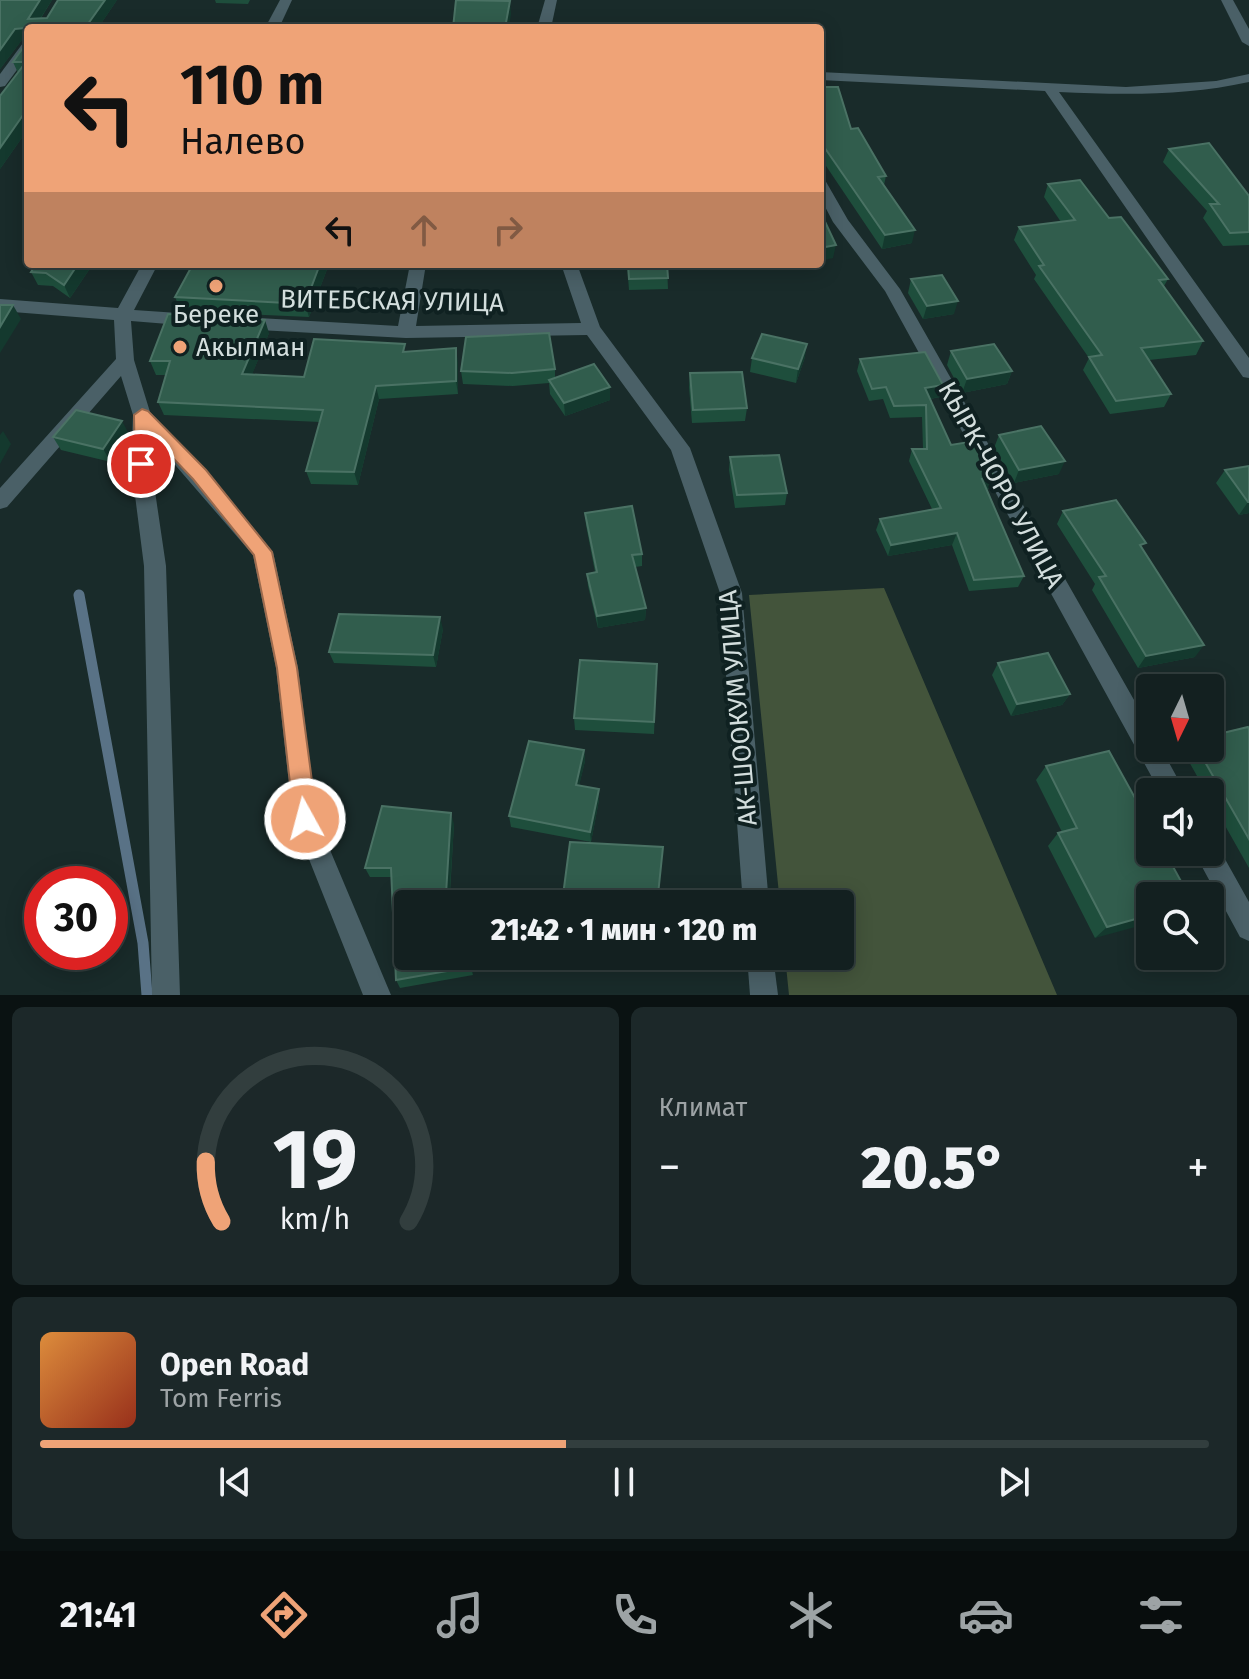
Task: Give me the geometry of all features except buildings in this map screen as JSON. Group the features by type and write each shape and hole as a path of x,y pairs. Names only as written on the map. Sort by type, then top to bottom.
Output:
{"street":[{"path":"274,24 286,0"},
{"path":"545,24 551,0"},
{"path":"1227,0 1249,42"},
{"path":"0,83 24,51"},
{"path":"824,76 1126,91 1247,84"},
{"path":"1050,89 1249,372"},
{"name":"КЫРК-ЧОРО УЛИЦА","path":"824,190 841,222 892,289 1165,778"},
{"path":"148,268 122,316 125,360 142,415 141,464 155,566 166,995"},
{"path":"406,332 417,268"},
{"name":"АК-ШООКУМ УЛИЦА","path":"570,268 592,329 680,448 731,593 755,890"},
{"name":"ВИТЕБСКАЯ УЛИЦА","path":"0,305 122,316 406,332 592,329"},
{"path":"0,501 125,360"},
{"path":"142,415 199,475 263,552 287,668 305,819 377,995"},
{"path":"1215,866 1249,928"},
{"path":"761,970 764,995"}],"green space":[{"path":"884,588 1057,995 789,995 786,970 854,970 854,890 779,890 749,595"}],"waterway":[{"path":"79,595 143,943 147,995"}],"place":[{"name":"Береке","path":"216,286"},
{"name":"Акылман","path":"180,347"}],"route":[{"path":"141,464 142,415 199,475 263,552 287,668 305,819"}]}
